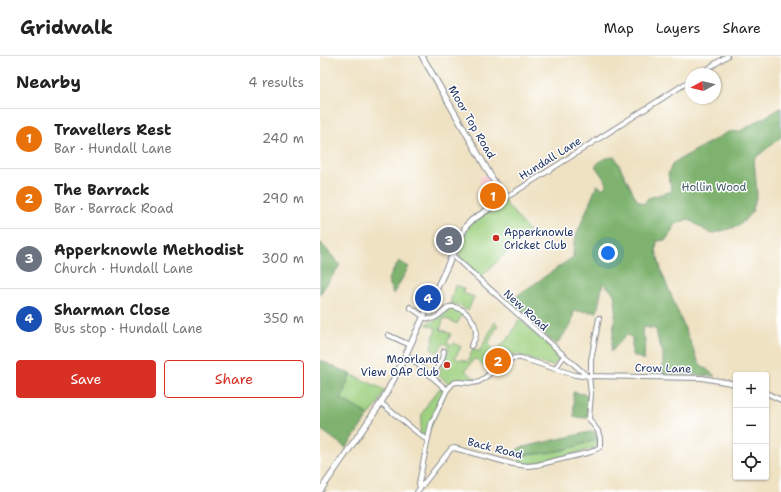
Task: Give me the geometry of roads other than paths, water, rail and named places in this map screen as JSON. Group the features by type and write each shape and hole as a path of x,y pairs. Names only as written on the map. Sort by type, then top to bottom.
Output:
{"street":[{"name":"Moor Top Road","path":"422,56 504,199"},
{"path":"709,68 727,56"},
{"name":"Hundall Lane","path":"320,491 381,404 406,354 452,254 469,222 685,84"},
{"name":"New Road","path":"452,254 588,376"},
{"path":"410,307 428,320 433,319 449,307 459,308 470,316 474,323 476,332 475,340 471,343"},
{"path":"588,376 599,318"},
{"path":"388,335 410,345"},
{"path":"432,377 442,359 444,351"},
{"path":"406,354 447,390 432,424 418,483 420,488 417,492"},
{"path":"555,370 564,356"},
{"name":"Crow Lane","path":"447,390 450,385 456,382 477,382 513,357 521,358 555,370 582,376 702,378 733,383"},
{"name":"Back Road","path":"420,488 447,454 454,448 506,463 528,466 591,452 600,447 598,431 589,419 591,394 588,376"},
{"path":"769,394 781,400"},
{"path":"381,404 424,438 428,439"}],"place":[{"name":"Travellers Rest","path":"493,196"},
{"name":"Apperknowle Cricket Club","path":"496,238"},
{"name":"Apperknowle Methodist","path":"449,240"},
{"name":"Sharman Close","path":"428,298"},
{"name":"The Barrack","path":"498,361"},
{"name":"Moorland View OAP Club","path":"447,365"}],"park label":[{"name":"Hollin Wood","path":"714,187"}]}
